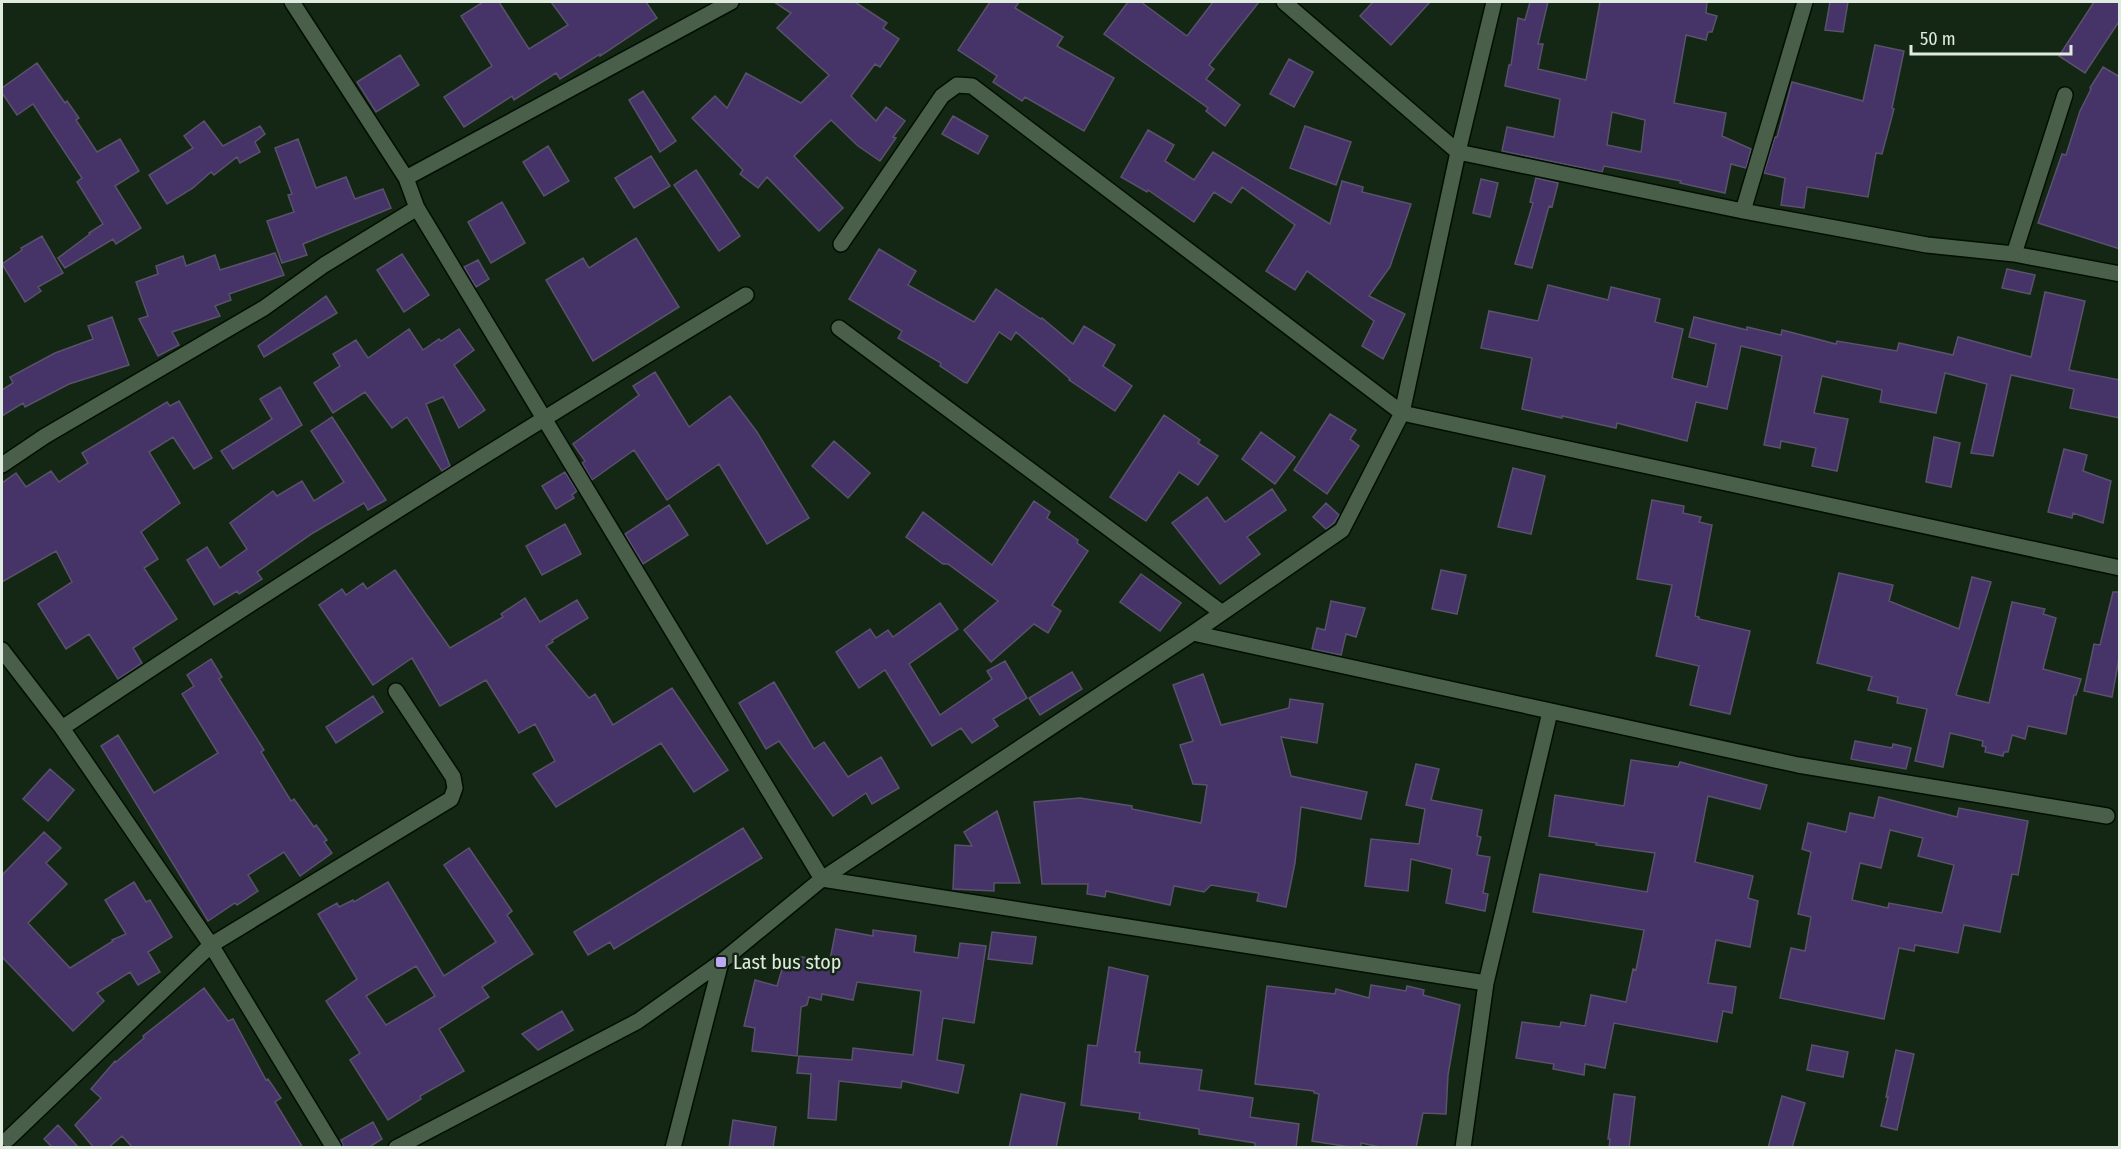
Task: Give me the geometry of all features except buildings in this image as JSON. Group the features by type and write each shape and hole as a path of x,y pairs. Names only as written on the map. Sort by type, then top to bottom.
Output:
{"street":[{"path":"292,2 406,178 417,208 822,879"},
{"path":"406,178 731,2"},
{"path":"1284,2 1458,152 1743,211 1927,245 2014,254 2120,274"},
{"path":"396,1148 638,1021 721,962 822,879 1193,633 1342,530 1402,413 1458,152 1494,2"},
{"path":"1743,211 1805,2"},
{"path":"841,244 942,96 957,85 972,86 1402,413 2120,567"},
{"path":"2014,254 2065,95"},
{"path":"2,465 45,436 264,308 324,265 417,208"},
{"path":"62,728 178,650 543,418 746,295"},
{"path":"839,328 1221,612"},
{"path":"1193,633 1798,765 2107,816"},
{"path":"2,650 62,728 212,945 334,1148"},
{"path":"9,1140 212,945 451,799 455,788 453,777 396,692"},
{"path":"1462,1148 1486,983 1550,712"},
{"path":"822,879 1486,983"},
{"path":"673,1148 721,962"}],"place":[{"name":"Last bus stop","path":"721,962"}]}
